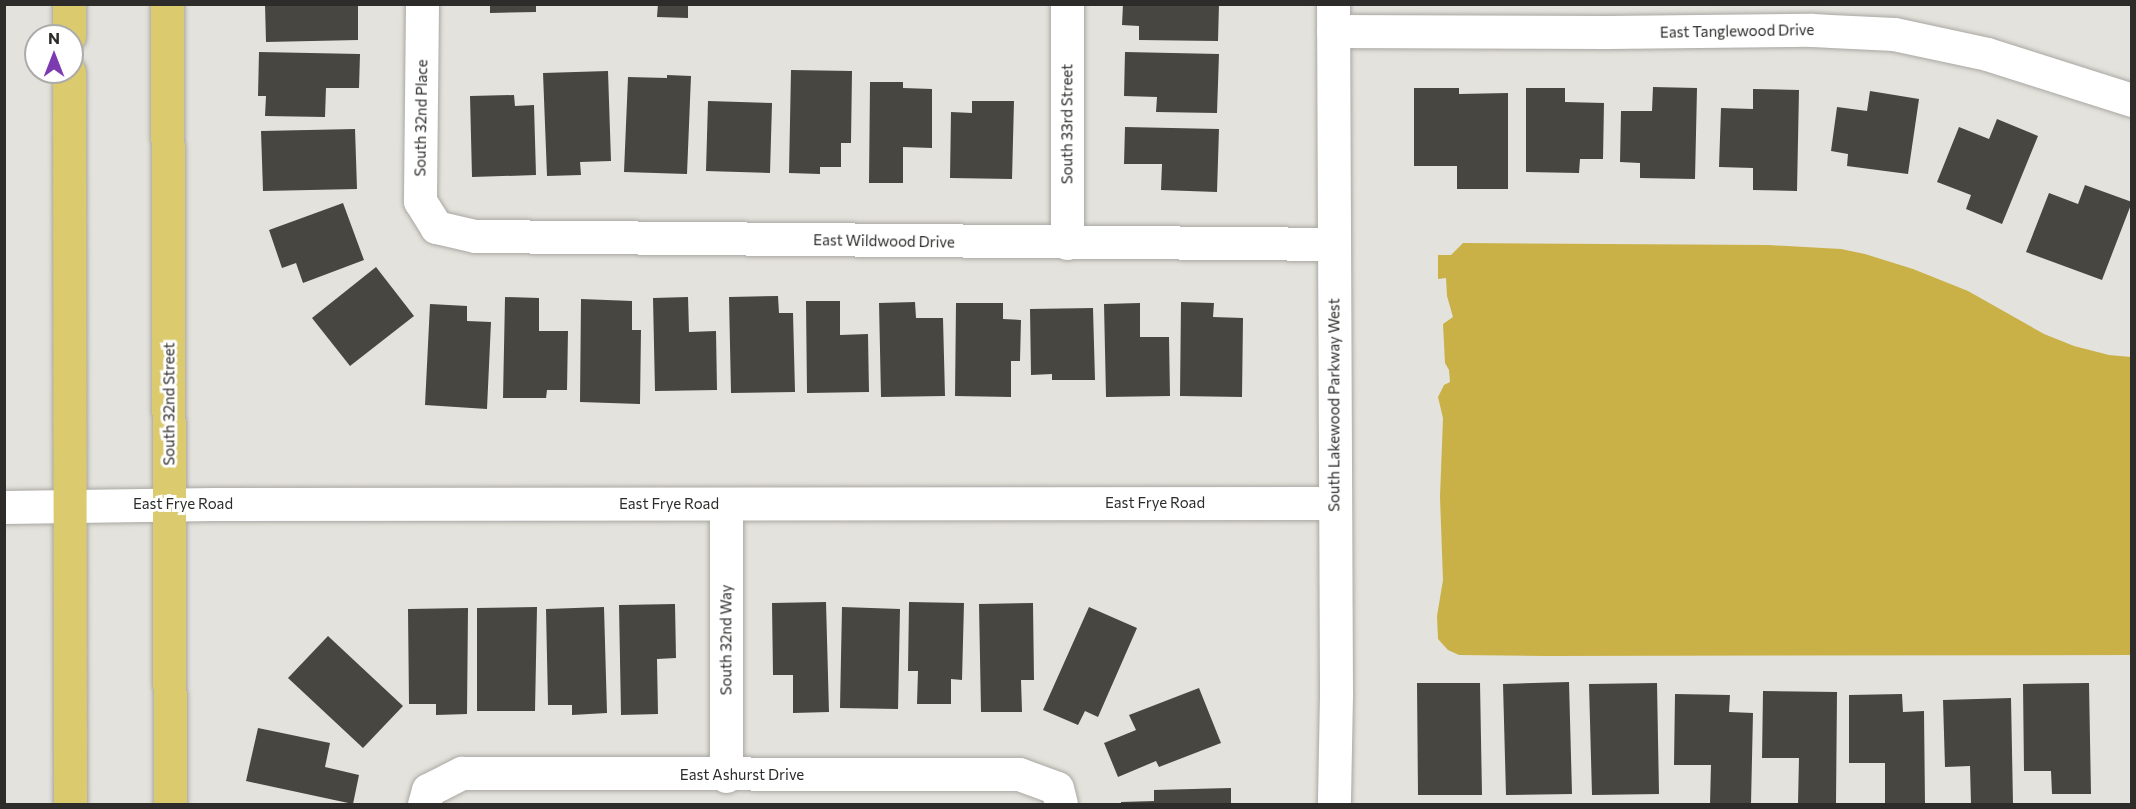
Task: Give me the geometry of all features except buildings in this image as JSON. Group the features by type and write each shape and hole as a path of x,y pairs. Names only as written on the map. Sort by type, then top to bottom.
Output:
{"main road":[{"path":"69,4 69,24"},
{"name":"South 32nd Street","path":"167,4 170,804"},
{"path":"69,84 70,804"}],"street":[{"name":"South 32nd Place","path":"422,4 420,201 436,227"},
{"name":"South 33rd Street","path":"1067,4 1067,243"},
{"name":"East Tanglewood Drive","path":"1333,18 1607,18 1894,34 1987,54 2132,100"},
{"name":"South Lakewood Parkway West","path":"1333,18 1334,804"},
{"name":"East Wildwood Drive","path":"436,227 475,236 1334,244"},
{"name":"East Frye Road","path":"4,507 170,504 1334,503"},
{"name":"South 32nd Way","path":"726,504 726,776"},
{"name":"East Ashurst Drive","path":"426,797 462,774 726,776 1019,774 1059,796"}],"shaded area":[{"path":"1463,243 1768,245 1841,249 1913,269 1968,291 2044,334 2074,346 2109,355 2131,357 2131,655 1546,656 1459,655 1448,650 1438,639 1437,616 1443,580 1440,497 1443,418 1438,397 1444,385 1450,382 1449,370 1445,363 1443,324 1453,317 1447,296 1446,278 1438,279 1438,255 1451,255"}]}
